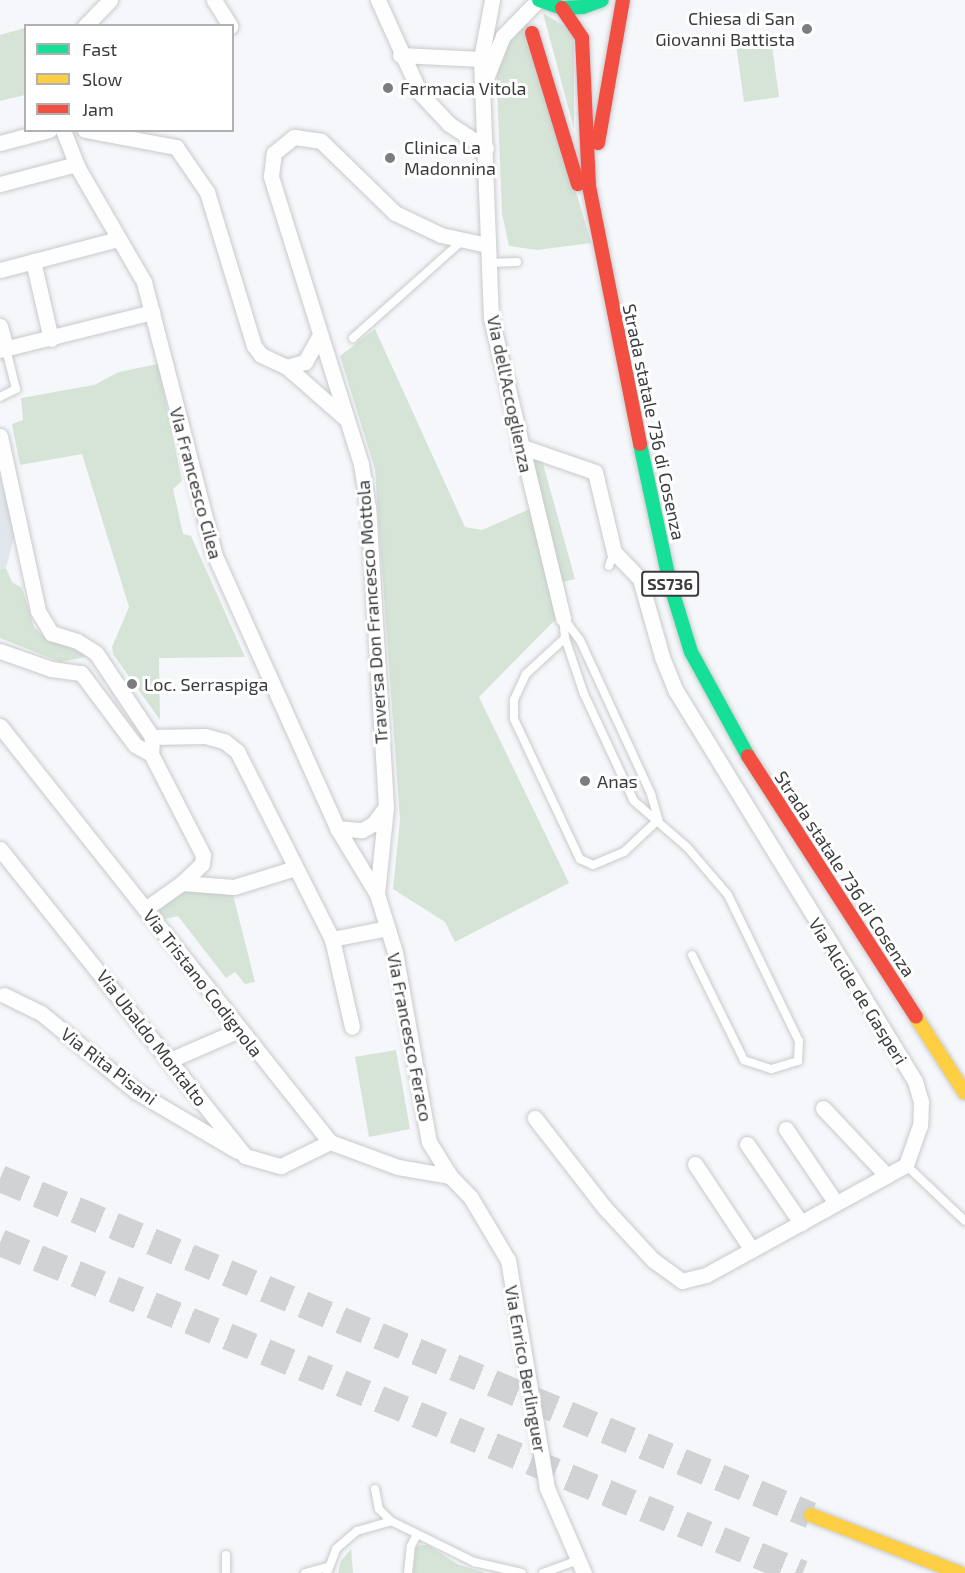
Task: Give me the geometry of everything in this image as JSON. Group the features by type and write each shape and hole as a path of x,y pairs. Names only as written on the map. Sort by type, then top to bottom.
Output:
{"main road":[{"path":"538,0 562,8 583,7 602,0"},
{"name":"Strada statale 736 di Cosenza","path":"623,0 598,128 598,153 637,350"},
{"name":"Strada statale 736 di Cosenza","path":"562,8 582,38 585,53 582,100 588,175 602,262 670,584 691,652 730,727 965,1093"},
{"path":"532,33 602,262"},
{"name":"SS736","path":"693,608 699,626"},
{"path":"710,656 754,735"},
{"path":"811,1515 960,1573"},
{"path":"894,1549 965,1566"}],"street":[{"path":"87,24 110,0"},
{"path":"214,0 229,24"},
{"path":"378,0 400,55 420,93 449,124 486,148"},
{"name":"Via dell'Accoglienza","path":"492,0 482,59 491,318 563,618"},
{"name":"Via dell'Accoglienza","path":"484,94 490,61 503,36 538,0"},
{"path":"400,55 482,59"},
{"path":"0,143 41,132"},
{"name":"Via Francesco Cilea","path":"64,132 76,164 144,282 215,556 337,828 377,894"},
{"path":"96,132 176,147 207,192 254,346 269,362 287,367 345,418"},
{"name":"Traversa Don Francesco Mottola","path":"377,894 386,807 368,508 361,464 319,337 271,176 274,153 286,142 302,136 321,141 395,213 462,241 487,245"},
{"path":"0,184 76,164"},
{"path":"0,270 118,239"},
{"path":"33,261 51,339"},
{"path":"0,326 3,350 152,312"},
{"path":"287,367 305,362 319,337"},
{"path":"0,436 38,611 51,633 77,641 96,653 101,664 152,737 151,754 201,845 202,864 183,883 145,909"},
{"name":"Via Alcide de Gasperi","path":"520,446 595,472 611,559 640,579 662,657 676,691 915,1081 921,1102 920,1125 906,1165"},
{"path":"0,651 51,669 81,673 101,664"},
{"path":"81,673 135,746 151,754"},
{"name":"Via Tristano Codignola","path":"0,726 330,1142"},
{"path":"152,737 205,736 224,741 237,751 332,939 352,1027"},
{"path":"337,828 362,830 374,824 386,807"},
{"name":"Via Ubaldo Montalto","path":"0,849 245,1156"},
{"path":"183,883 234,887 295,868"},
{"name":"Via Francesco Feraco","path":"377,894 395,952 429,1142 450,1176"},
{"path":"332,939 387,928"},
{"name":"Via Rita Pisani","path":"4,995 41,1013 137,1092 245,1156"},
{"path":"170,1060 239,1030"},
{"path":"823,1108 887,1176"},
{"path":"535,1118 653,1260 682,1281 706,1275 906,1165"},
{"path":"786,1129 836,1203"},
{"path":"245,1156 281,1166 330,1142 398,1167 450,1176"},
{"path":"747,1144 801,1223"},
{"path":"695,1164 752,1250"},
{"name":"Via Enrico Berlinguer","path":"450,1176 471,1198 508,1260 547,1488 581,1566"}],"lane":[{"path":"352,338 462,241"},
{"path":"488,262 517,262"},
{"path":"0,397 16,389 3,350"},
{"path":"563,618 565,638 584,694 634,801 658,820 728,895 799,1041 798,1061 771,1069 744,1060 692,955"},
{"path":"563,618 580,640 651,794 658,820"},
{"path":"565,638 526,674 514,700 514,718 580,859 593,865 624,852 643,838 658,820"},
{"path":"906,1165 965,1221"},
{"path":"375,1489 379,1509 391,1521 474,1562 522,1573"},
{"path":"305,1573 327,1570 336,1549 357,1531 391,1521"},
{"path":"408,1573 411,1546 417,1534"},
{"path":"226,1555 226,1573"},
{"path":"543,1573 581,1566"}],"shaded area":[{"path":"0,475 15,534 6,568 0,569"}],"green space":[{"path":"543,13 574,32 574,129"},
{"path":"526,20 591,243 537,250 509,246 502,214 496,60 508,36"},
{"path":"24,28 24,95 0,101 0,35"},
{"path":"771,39 779,97 744,102 736,44"},
{"path":"375,329 465,527 482,530 532,508 561,618 554,621 479,697 569,883 455,942 445,922 393,889 400,820 375,469 340,356"},
{"path":"158,364 182,481 173,489 183,534 191,536 245,657 159,658 160,720 113,654 112,647 129,607 82,454 20,465 12,424 23,420 21,398 94,385 119,372"},
{"path":"528,457 542,460 575,579 563,582"},
{"path":"6,568 12,582 22,588 34,627 42,635 90,656 60,662 0,638 0,569"},
{"path":"183,891 233,895 255,982 245,984 235,972 226,978 178,916 164,919 158,911"},
{"path":"396,1050 410,1129 369,1137 355,1057"},
{"path":"420,1545 428,1545 457,1564 486,1573 413,1573 416,1548"},
{"path":"351,1549 353,1573 338,1573 341,1561"}],"tunnel":[{"path":"0,1178 811,1515"},
{"path":"0,1242 802,1573"}],"traffic: fast":[{"path":"539,0 562,8 583,7 602,0"},
{"path":"640,444 670,584 691,652 748,756"}],"traffic: slow":[{"path":"916,1017 965,1093"},
{"path":"811,1515 960,1573"}],"traffic: jam":[{"path":"598,143 623,0"},
{"path":"562,8 582,38 589,186 640,444"},
{"path":"532,33 578,184"},
{"path":"748,756 916,1017"}],"place":[{"name":"Chiesa di San Giovanni Battista","path":"807,29"},
{"name":"Farmacia Vitola","path":"388,88"},
{"name":"Clinica La Madonnina","path":"390,158"},
{"name":"Loc. Serraspiga","path":"132,684"},
{"name":"Anas","path":"585,781"}]}
